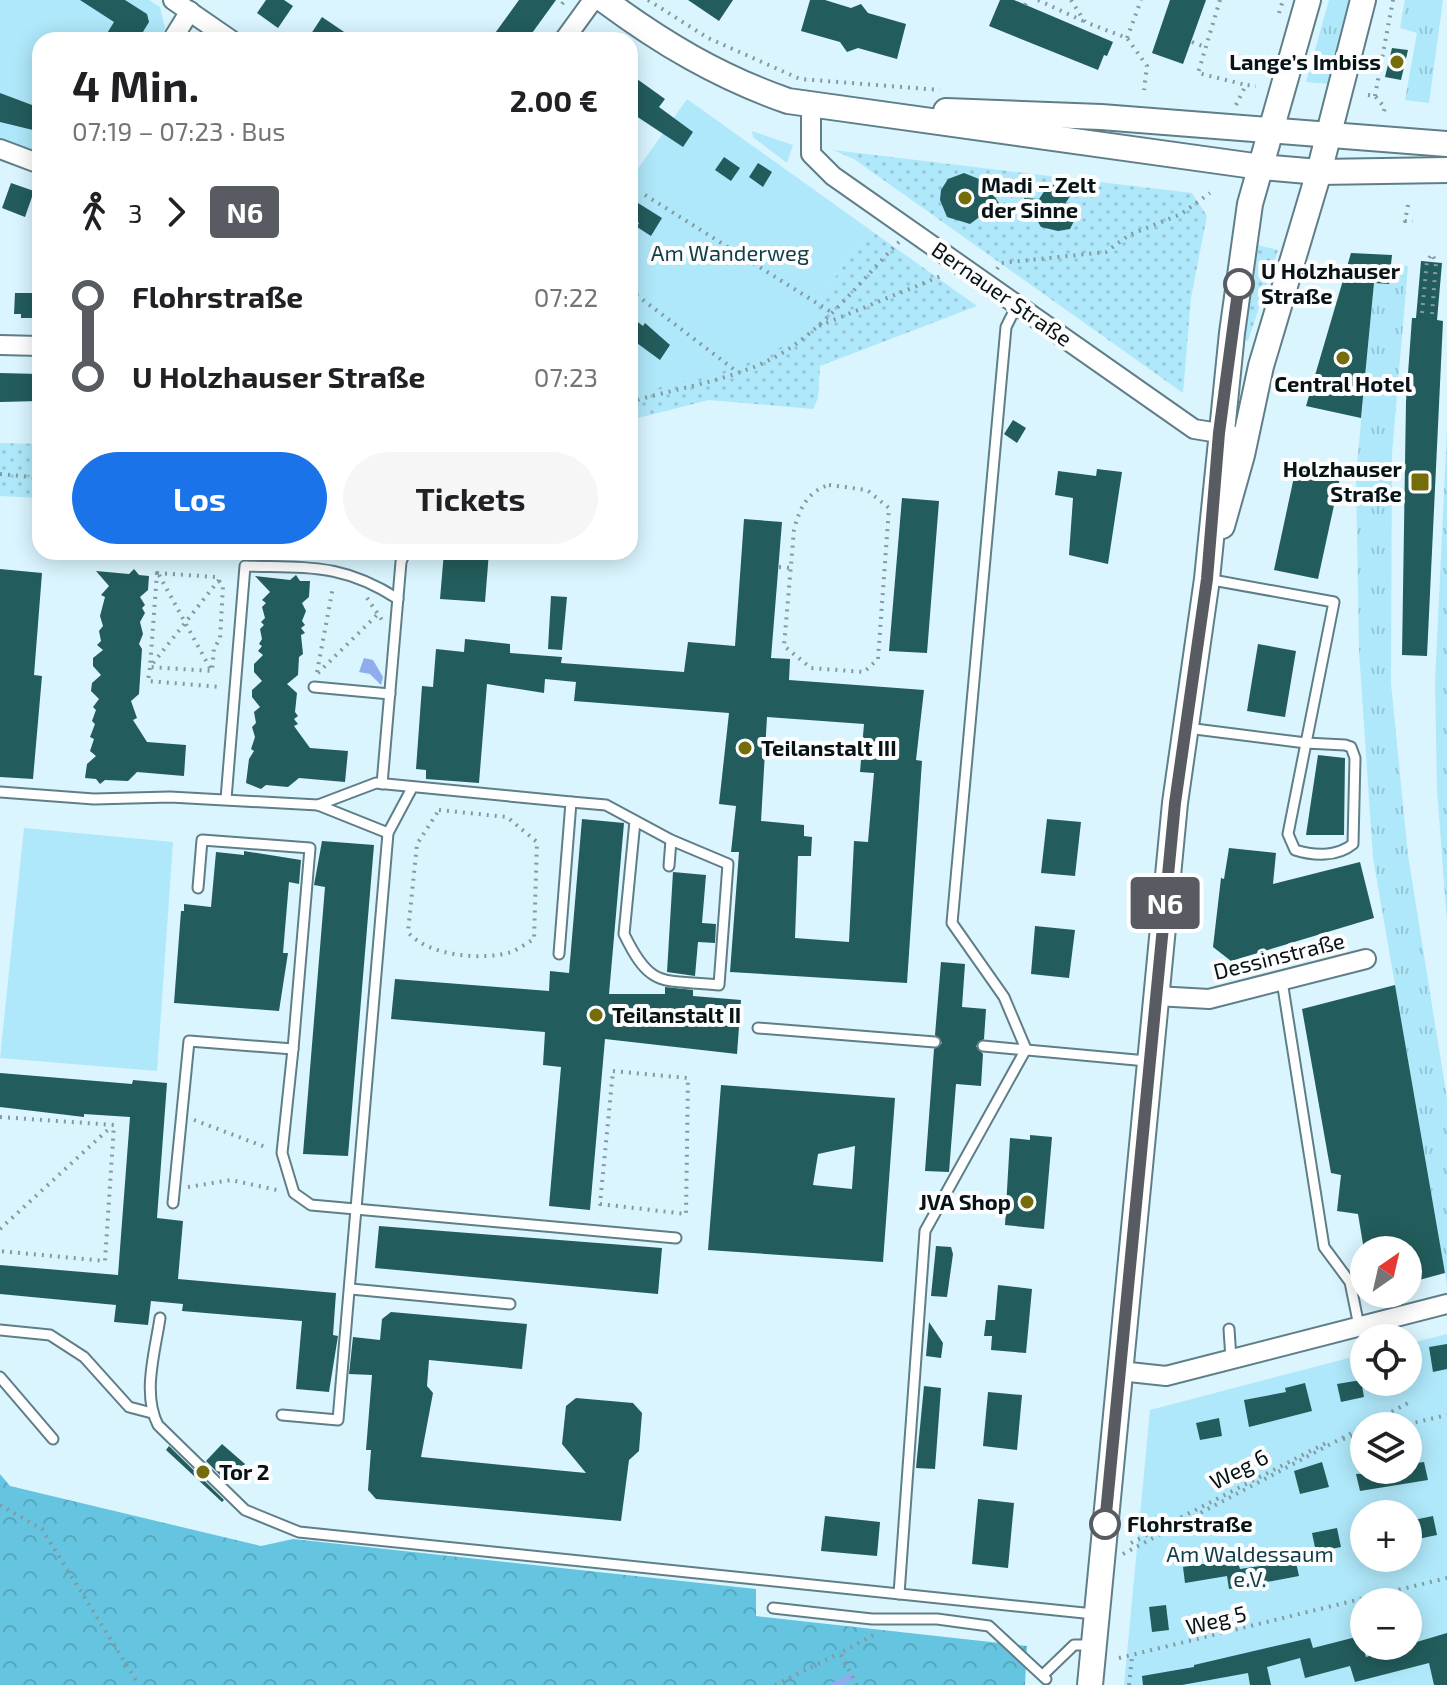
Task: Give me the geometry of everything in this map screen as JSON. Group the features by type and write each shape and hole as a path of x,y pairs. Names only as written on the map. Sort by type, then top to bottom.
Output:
{"main road":[{"path":"604,0 677,52 726,78 817,106 1261,167 1319,172 1447,170"},
{"path":"1090,1685 1156,996 1185,728 1207,579 1219,433 1250,204 1308,0"},
{"path":"1207,579 1246,437 1261,366 1330,134 1363,0"},
{"path":"817,106 1101,117 1447,144"}],"street":[{"path":"173,0 220,32"},
{"path":"570,32 593,0"},
{"path":"177,32 190,11"},
{"name":"Bernauer Straße","path":"817,106 809,141 816,161 1194,429 1246,437"},
{"path":"0,149 32,161"},
{"path":"0,345 32,346"},
{"name":"Dessinstraße","path":"1156,996 1209,999 1366,959"},
{"path":"1367,1324 1447,1304"},
{"path":"1120,1371 1166,1376 1350,1328"}],"lane":[{"path":"1017,305 1006,327 952,923 1004,997 1026,1049"},
{"path":"382,784 397,598 404,560"},
{"path":"226,799 245,566 337,569 368,580 397,598"},
{"path":"1185,728 1306,743 1345,745 1351,747 1355,758 1353,844 1343,852 1310,855 1295,850 1288,834 1306,743 1334,602 1207,579"},
{"path":"314,687 390,694"},
{"path":"318,805 382,784 606,805 671,840 728,864 719,985 655,979 642,970 631,949 624,934 635,821"},
{"path":"282,1415 338,1420 388,833 412,788"},
{"path":"0,792 94,799 226,799 318,805 388,833"},
{"path":"559,954 571,802"},
{"path":"198,888 202,840 310,848 282,1153 294,1193 311,1205 358,1211 676,1238"},
{"path":"669,866 671,840"},
{"path":"1282,981 1324,1247 1350,1282 1359,1324"},
{"path":"758,1028 935,1042"},
{"path":"174,1197 189,1041 293,1049"},
{"path":"983,1046 1150,1062"},
{"path":"899,1594 925,1231 1026,1049"},
{"path":"351,1289 510,1304"},
{"path":"160,1318 150,1390 152,1413 172,1443 245,1510 299,1532 1097,1615"},
{"path":"1229,1329 1231,1359"},
{"path":"0,1330 50,1335 84,1357 129,1407 152,1413"},
{"path":"0,1377 53,1439"},
{"path":"773,1608 887,1619 937,1619 989,1626 1046,1676 1074,1645 1093,1645"}],"path":[{"path":"648,0 708,38 800,79 940,90"},
{"path":"1038,0 1088,25 1127,38 1147,66 1144,90"},
{"path":"1071,0 1088,25"},
{"path":"1127,38 1141,0"},
{"path":"1375,96 1393,0"},
{"path":"1218,1 1198,73 1256,86"},
{"path":"1056,17 1059,10"},
{"path":"1192,42 1205,47"},
{"path":"1235,108 1246,85"},
{"path":"1368,95 1375,96 1385,108 1383,114"},
{"path":"1001,263 1106,252 1129,235 1181,214 1210,193"},
{"path":"645,195 831,312"},
{"path":"1408,205 1405,221 1413,221"},
{"path":"638,400 736,371 781,354 817,327 896,244"},
{"path":"1422,313 1427,261 1432,254 1436,262 1432,314"},
{"path":"817,327 941,276"},
{"path":"638,296 736,371"},
{"path":"0,474 32,477"},
{"path":"829,485 867,490 889,508 878,659 864,672 811,668 784,646 791,568 799,512 816,488 829,485"},
{"path":"779,567 791,568"},
{"path":"337,569 316,675 397,598"},
{"path":"157,573 148,681 235,687"},
{"path":"157,573 219,580 223,586 220,639 214,648 212,671"},
{"path":"157,573 187,621 212,671"},
{"path":"150,667 219,580"},
{"path":"333,588 344,591"},
{"path":"365,595 387,628"},
{"path":"150,667 212,671"},
{"path":"439,810 507,817 537,842 534,939 510,952 487,955 428,947 408,932 417,844 439,810"},
{"path":"613,1071 688,1078 686,1214 600,1204 613,1071"},
{"path":"181,1115 282,1153"},
{"path":"0,1117 114,1125"},
{"path":"0,1229 114,1125"},
{"path":"0,1251 105,1261 114,1125"},
{"path":"174,1197 219,1180 294,1193"},
{"path":"1101,1569 1125,1552 1410,1402"},
{"path":"1422,1421 1447,1415"},
{"name":"Weg 6","path":"1131,1543 1327,1442 1350,1437"},
{"path":"0,1505 42,1529 139,1685"},
{"name":"Weg 5","path":"1119,1658 1447,1578"},
{"path":"775,1685 872,1636 887,1619"},
{"path":"840,1653 857,1685"},
{"path":"1129,1685 1132,1657"}],"green space":[{"path":"0,0 149,0 160,7 165,28 163,32 32,32 32,151 0,140"},
{"path":"1329,0 1349,0 1329,84 1306,82"},
{"path":"1405,0 1443,0 1429,103 1405,100 1417,33 1400,28"},
{"name":"Am Wanderweg","path":"687,99 869,229 816,304 819,310 804,329 784,345 734,368 638,393 638,169"},
{"path":"752,131 793,145 787,163 753,137"},
{"path":"833,150 1192,193 1207,216 1191,298 1183,393 854,159"},
{"path":"869,229 977,306 820,366 818,398 813,409 709,400 638,418 638,393 663,385 816,304"},
{"path":"1257,245 1278,250 1248,341 1243,339"},
{"path":"1391,265 1408,266 1392,453 1391,683 1408,855 1447,1099 1447,1285 1373,858 1359,651 1356,475 1374,283 1388,284"},
{"path":"1447,430 1447,922 1437,790 1435,682"},
{"path":"0,443 32,444 32,498 0,496"},
{"path":"24,828 173,842 157,1071 0,1058"},
{"name":"Am Waldessaum e.V.","path":"1447,1334 1447,1685 1124,1685 1150,1410 1350,1358 1350,1396 1422,1396 1422,1340"},
{"path":"0,1474 10,1486 261,1546 293,1539 756,1589 756,1616 1027,1646 1025,1685 0,1685"}],"shaded area":[{"path":"364,658 373,660 383,677 381,685 370,674 359,672"}],"building":[{"path":"80,0 125,0 147,14 149,22 143,32 108,32 114,22"},
{"path":"266,0 284,0 293,6 278,28 257,13"},
{"path":"519,0 556,0 533,32 496,32"},
{"path":"688,0 733,0 719,21"},
{"path":"810,0 825,0 851,8 861,4 868,13 906,24 897,59 858,48 847,52 840,42 801,31"},
{"path":"1000,0 1014,0 1113,42 1107,56 1104,55 1098,70 989,26"},
{"path":"1170,0 1206,0 1183,64 1152,53"},
{"path":"322,17 344,32 312,32"},
{"name":"Lange’s Imbiss","path":"1392,48 1408,50 1401,80 1385,77"},
{"path":"638,80 665,99 659,107 693,132 683,147 638,117"},
{"path":"0,93 32,105 32,130 0,122"},
{"path":"724,157 740,168 731,181 715,170"},
{"path":"758,163 772,172 763,187 749,177"},
{"name":"Madi – Zelt der Sinne","path":"964,173 984,181 1003,209 990,209 970,224 947,217 940,200 941,190 948,179"},
{"path":"11,183 32,190 25,217 2,208"},
{"path":"1049,184 1074,190 1065,204 1075,219 1070,229 1058,231 1041,227 1024,198 1039,199"},
{"path":"638,203 662,218 651,236 638,228"},
{"name":"Central Hotel","path":"1351,253 1392,255 1389,284 1374,283 1361,418 1306,406"},
{"path":"1421,261 1442,263 1437,320 1443,321 1427,656 1402,655 1406,401 1412,318 1416,318"},
{"path":"15,293 32,293 32,318 14,314"},
{"path":"638,322 643,326 645,323 670,345 660,360 638,344"},
{"path":"0,373 32,374 32,401 0,402"},
{"path":"1013,420 1026,428 1017,443 1004,434"},
{"path":"1297,463 1341,473 1318,579 1274,570"},
{"path":"1097,469 1122,472 1108,564 1069,555 1073,498 1055,495 1058,471 1096,476"},
{"path":"902,498 939,501 927,653 889,651"},
{"path":"744,519 782,522 771,658 790,659 789,680 924,690 916,760 922,761 907,983 730,972 739,852 731,852 736,806 719,804 729,713 574,701 576,682 545,679 544,693 487,684 479,783 426,779 426,770 416,769 422,686 433,687 436,649 464,652 465,639 510,644 510,653 562,657 561,663 684,672 688,642 735,646","holes":["767,717 864,724 860,772 874,773 868,842 854,841 849,942 795,938 798,856 811,856 812,837 804,836 804,825 761,821"]},
{"path":"443,560 488,560 485,602 440,599"},
{"path":"0,569 42,573 34,675 42,676 33,779 0,777"},
{"path":"134,569 139,575 149,576 148,590 140,597 145,613 140,622 143,634 139,644 142,649 139,694 131,701 137,718 133,720 147,742 186,745 184,776 137,772 128,781 105,780 100,784 96,779 85,778 87,764 96,756 90,751 94,739 90,737 95,724 92,721 96,710 93,707 99,699 91,691 92,683 101,675 93,666 93,658 103,650 97,645 101,641 99,631 103,626 100,616 105,597 101,595 109,586 96,571 129,574"},
{"path":"296,575 300,581 310,581 309,597 302,603 306,611 302,621 305,625 301,628 305,633 301,635 303,654 299,657 298,675 287,684 297,693 295,712 298,716 294,719 298,724 294,726 310,748 348,751 345,782 299,778 288,787 266,785 261,789 246,783 249,759 254,751 251,749 255,737 252,727 256,723 254,712 260,707 252,697 252,690 262,681 254,672 254,664 263,655 258,651 262,646 259,644 262,639 260,629 264,625 261,622 265,618 262,607 266,603 262,600 270,592 255,576 290,580"},
{"path":"551,596 567,597 562,650 548,649"},
{"path":"1258,644 1296,651 1285,717 1247,711"},
{"path":"1318,755 1345,758 1344,835 1306,835"},
{"path":"582,819 624,823 609,994 665,994 665,987 693,990 693,996 741,1000 737,1054 605,1039 590,1210 549,1206 561,1067 543,1065 545,1032 391,1019 395,979 549,991 550,971 569,973"},
{"path":"1047,819 1081,822 1075,876 1041,873"},
{"path":"322,841 374,845 348,1156 303,1154 325,887 314,885"},
{"path":"1229,848 1276,853 1273,884 1360,862 1374,918 1231,961 1213,947 1221,878 1224,879"},
{"path":"244,851 301,860 299,884 289,882 283,953 288,953 279,1011 174,1003 184,904 211,907 216,852 244,855"},
{"path":"673,872 706,875 702,923 716,924 715,943 698,942 695,976 667,972"},
{"path":"1035,926 1075,930 1069,978 1031,974"},
{"path":"941,962 965,964 962,1007 986,1009 984,1039 976,1046 983,1054 981,1086 956,1084 949,1172 925,1171 934,1049 942,1043 935,1035"},
{"path":"1395,985 1445,1273 1422,1279 1422,1236 1362,1236 1358,1214 1337,1211 1341,1175 1331,1173 1302,1009"},
{"path":"0,1073 132,1084 133,1080 167,1083 157,1218 183,1221 178,1279 336,1293 333,1335 338,1336 329,1392 296,1389 302,1321 182,1311 183,1304 151,1301 148,1325 114,1322 116,1305 0,1294 0,1265 118,1275 130,1117 84,1114 84,1117 0,1107"},
{"path":"721,1085 895,1098 883,1262 708,1250","holes":["855,1146 852,1189 813,1185 818,1154"]},
{"name":"JVA Shop","path":"1030,1135 1052,1137 1044,1229 1005,1225 1010,1138 1030,1140"},
{"path":"379,1226 662,1248 658,1294 375,1268"},
{"path":"936,1246 951,1247 953,1254 947,1297 931,1296"},
{"path":"998,1285 1032,1289 1026,1353 991,1350 992,1336 984,1336 986,1320 995,1320"},
{"path":"391,1312 527,1324 522,1369 429,1360 427,1386 433,1393 421,1457 586,1473 562,1444 566,1406 576,1398 633,1403 642,1413 639,1451 629,1460 621,1521 376,1499 368,1490 371,1450 366,1450 372,1375 349,1374 353,1337 380,1340 382,1319"},
{"path":"929,1322 943,1343 941,1358 926,1356"},
{"path":"1447,1344 1447,1369 1433,1372 1429,1347"},
{"path":"1350,1382 1350,1396 1364,1397 1341,1402 1337,1384"},
{"path":"1305,1383 1312,1411 1249,1427 1244,1400 1286,1392 1285,1388"},
{"path":"924,1386 941,1388 935,1469 916,1468"},
{"path":"988,1392 1022,1395 1017,1450 983,1446"},
{"path":"1219,1418 1222,1436 1200,1440 1196,1423"},
{"path":"222,1444 245,1464 228,1483 206,1461"},
{"path":"169,1446 224,1500 222,1502 166,1450"},
{"path":"1322,1462 1329,1487 1300,1494 1294,1471"},
{"path":"1424,1462 1428,1480 1422,1481"},
{"path":"1358,1484 1403,1484 1360,1491"},
{"path":"978,1499 1014,1503 1008,1568 972,1564"},
{"path":"825,1516 880,1522 877,1556 821,1551"},
{"path":"1433,1516 1437,1535 1422,1538 1422,1518"},
{"path":"1337,1528 1341,1547 1316,1552 1312,1533"},
{"path":"1293,1549 1299,1576 1229,1589 1227,1576 1185,1583 1183,1567 1237,1559 1240,1569 1274,1564 1271,1554"},
{"path":"1166,1605 1169,1630 1152,1632 1149,1607"},
{"path":"1447,1633 1447,1685 1434,1685 1429,1663 1355,1682 1350,1666 1305,1678 1300,1658 1267,1667 1271,1685 1250,1685 1248,1673 1182,1685 1143,1685 1142,1676 1194,1667 1310,1638 1313,1648 1350,1639 1350,1660 1422,1660 1422,1640"}],"waterway":[{"path":"835,1685 851,1677"}],"bus line":[{"name":"N6","path":"1105,1524 1175,803 1207,579 1219,433 1239,284"}],"place":[{"name":"Lange’s Imbiss","path":"1397,62"},
{"name":"Madi – Zelt der Sinne","path":"965,198"},
{"name":"U Holzhauser Straße","path":"1239,284"},
{"name":"Central Hotel","path":"1343,358"},
{"name":"Holzhauser Straße","path":"1420,482"},
{"name":"Teilanstalt III","path":"745,748"},
{"name":"Teilanstalt II","path":"596,1015"},
{"name":"JVA Shop","path":"1027,1202"},
{"name":"Tor 2","path":"203,1472"},
{"name":"Flohrstraße","path":"1105,1524"}]}
